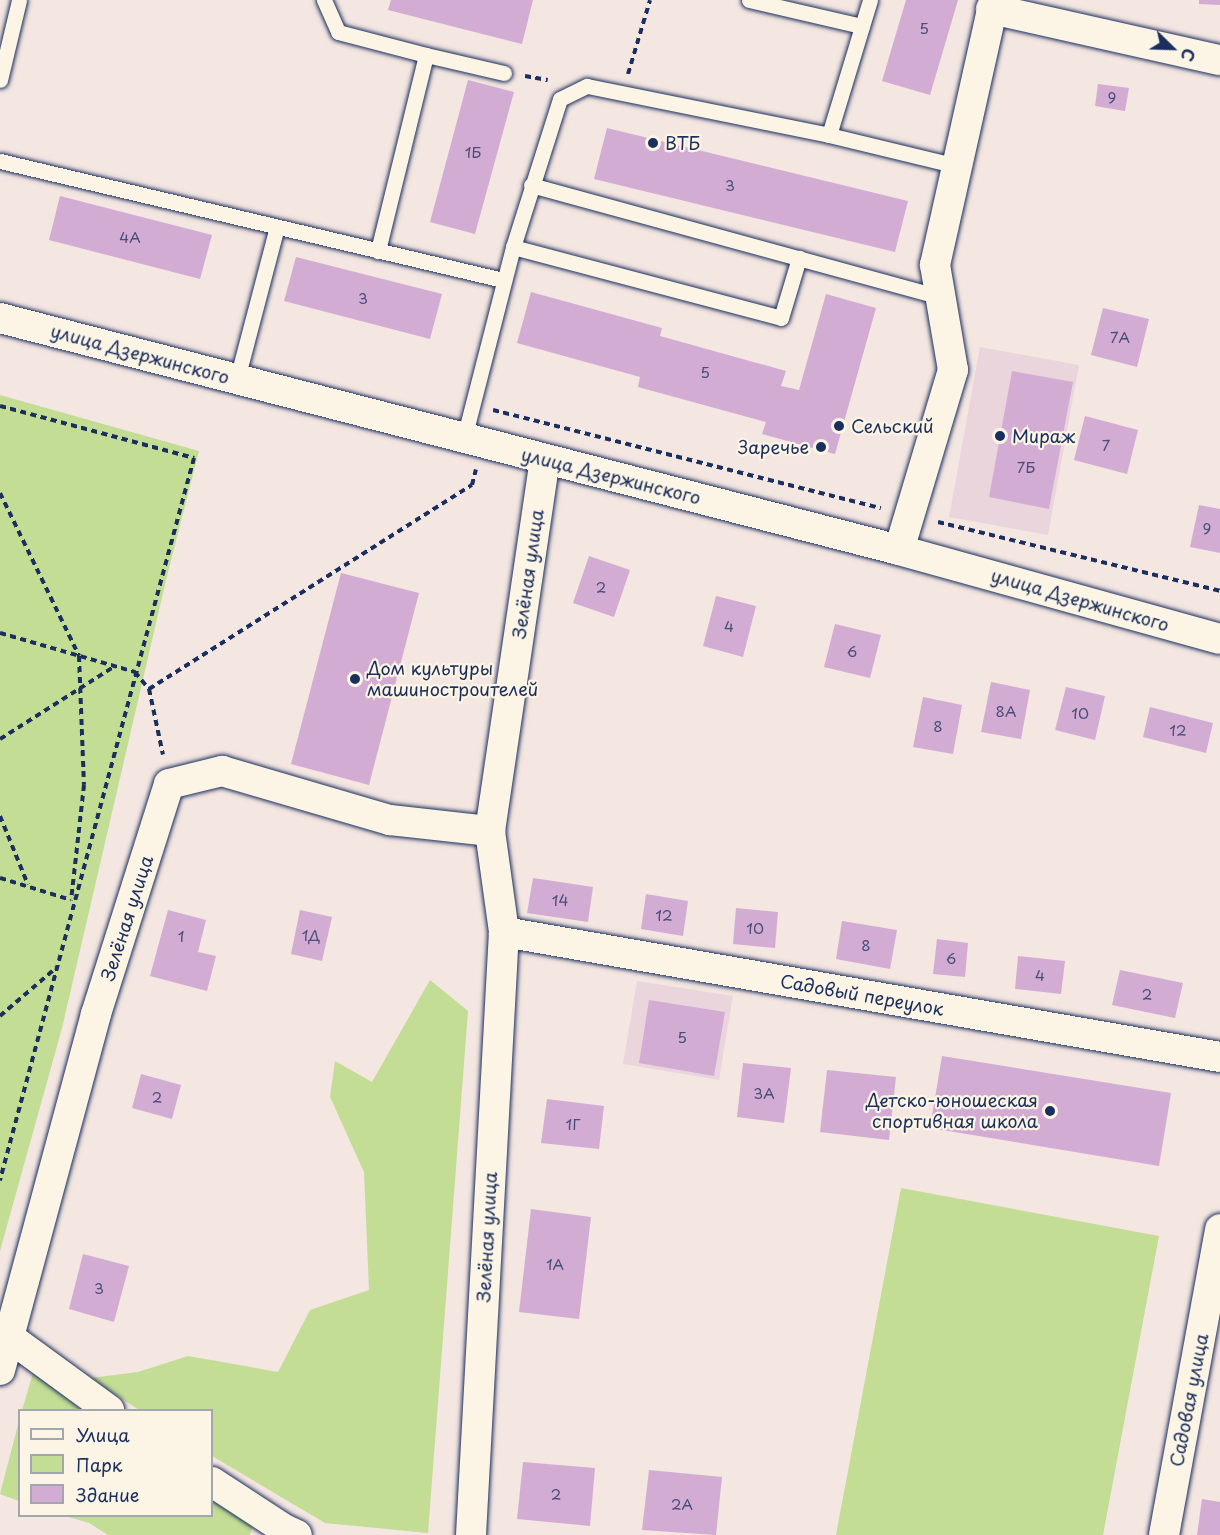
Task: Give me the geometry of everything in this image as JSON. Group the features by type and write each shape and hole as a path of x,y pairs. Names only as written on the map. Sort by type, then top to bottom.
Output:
{"street":[{"path":"899,550 953,370 935,265 992,4 1220,60"},
{"name":"улица Дзержинского","path":"0,318 899,550 1220,639"},
{"name":"Зелёная улица","path":"471,1535 504,932 490,831 545,459"},
{"path":"169,784 222,771 390,820 490,831"},
{"name":"Зелёная улица","path":"0,1370 96,1014 169,784"},
{"name":"Садовый переулок","path":"504,932 1220,1057"},
{"name":"Садовая улица","path":"1164,1535 1214,1300 1220,1229"},
{"path":"9,1336 108,1409"},
{"path":"213,1483 288,1533"}],"lane":[{"path":"0,80 19,0"},
{"path":"324,0 339,32 504,73"},
{"path":"749,0 862,26"},
{"path":"829,135 870,0"},
{"path":"378,251 426,55"},
{"path":"473,441 472,404 503,280 531,185 560,99 587,86 829,135 957,166"},
{"path":"0,161 503,280"},
{"path":"531,185 940,297"},
{"path":"237,380 277,227"},
{"path":"513,247 781,318 798,258"}],"path":[{"path":"623,93 650,0"},
{"path":"472,404 1220,591"},
{"path":"0,406 194,458 73,900 0,1180"},
{"path":"149,689 472,485 473,441 492,409"},
{"path":"0,493 79,656 84,785 73,900"},
{"path":"0,633 135,672 149,689 169,784"},
{"path":"0,739 115,666"},
{"path":"0,816 28,886"},
{"path":"0,878 73,900"},
{"path":"0,1016 56,968"}],"shaded area":[{"path":"980,347 1079,365 1048,535 949,517"},
{"path":"637,981 733,996 719,1080 623,1064"}],"green space":[{"path":"0,395 199,451 166,580 62,1028 0,1251"},
{"path":"430,980 468,1011 428,1533 325,1523 213,1457 213,1409 138,1409 91,1378 138,1372 188,1356 278,1372 310,1310 369,1290 364,1172 330,1097 335,1061 372,1082"},
{"path":"901,1188 1159,1236 1103,1535 836,1535"},
{"path":"33,1373 81,1409 22,1409"},
{"path":"18,1425 18,1501 0,1494"},
{"path":"213,1501 253,1525 250,1535 108,1535 89,1523 68,1517 213,1517"}],"building":[{"path":"391,0 533,0 522,44 388,10"},
{"path":"906,0 958,0 930,95 882,81"},
{"path":"1199,0 1220,0 1220,5 1199,4"},
{"path":"468,80 514,92 475,234 430,222"},
{"path":"1098,84 1129,88 1125,111 1095,106"},
{"path":"607,128 908,201 895,252 594,179"},
{"path":"60,196 212,235 200,279 49,240"},
{"path":"296,257 442,294 430,339 284,301"},
{"path":"531,292 662,328 660,336 786,371 781,386 799,390 826,294 876,308 835,454 762,434 766,422 638,387 640,377 517,343"},
{"path":"1103,308 1149,319 1137,367 1091,355"},
{"path":"1012,371 1073,382 1049,509 989,497"},
{"path":"1085,416 1138,430 1127,474 1074,460"},
{"path":"1199,505 1220,509 1220,553 1190,547"},
{"path":"589,556 630,570 614,617 573,603"},
{"name":"Дом культуры машиностроителей","path":"341,573 419,593 369,785 291,764"},
{"path":"716,596 756,606 743,657 703,646"},
{"path":"835,624 881,635 870,678 824,667"},
{"path":"991,682 1030,690 1021,739 981,732"},
{"path":"1066,687 1105,696 1095,740 1055,730"},
{"path":"923,697 962,705 953,754 913,747"},
{"path":"1150,707 1213,723 1206,753 1143,737"},
{"path":"533,878 593,887 588,922 527,913"},
{"path":"646,894 688,901 683,936 641,929"},
{"path":"736,908 778,912 775,948 733,944"},
{"path":"168,910 206,920 198,952 216,956 207,991 150,976"},
{"path":"300,910 332,917 322,961 291,954"},
{"path":"842,921 897,930 890,969 836,959"},
{"path":"937,939 968,943 965,977 933,974"},
{"path":"1018,956 1065,961 1061,994 1015,989"},
{"path":"1120,970 1183,983 1175,1018 1112,1005"},
{"path":"649,1000 725,1012 714,1076 639,1063"},
{"name":"Детско-юношеская спортивная школа","path":"942,1056 1171,1093 1159,1166 930,1128"},
{"path":"743,1063 791,1068 784,1123 737,1117"},
{"path":"827,1070 896,1077 889,1140 820,1132"},
{"path":"141,1074 181,1085 172,1119 132,1108"},
{"path":"547,1099 604,1106 599,1149 541,1143"},
{"path":"531,1209 591,1217 579,1319 519,1312"},
{"path":"83,1254 129,1266 114,1322 69,1309"},
{"path":"523,1462 595,1468 590,1526 517,1519"},
{"path":"649,1470 722,1477 716,1535 642,1530"},
{"path":"1202,1499 1220,1502 1220,1535 1197,1535"}],"place":[{"name":"ВТБ","path":"653,143"},
{"name":"Сельский","path":"839,426"},
{"name":"Мираж","path":"1000,436"},
{"name":"Заречье","path":"821,447"},
{"name":"Дом культуры машиностроителей","path":"355,679"},
{"name":"Детско-юношеская спортивная школа","path":"1050,1111"}]}
